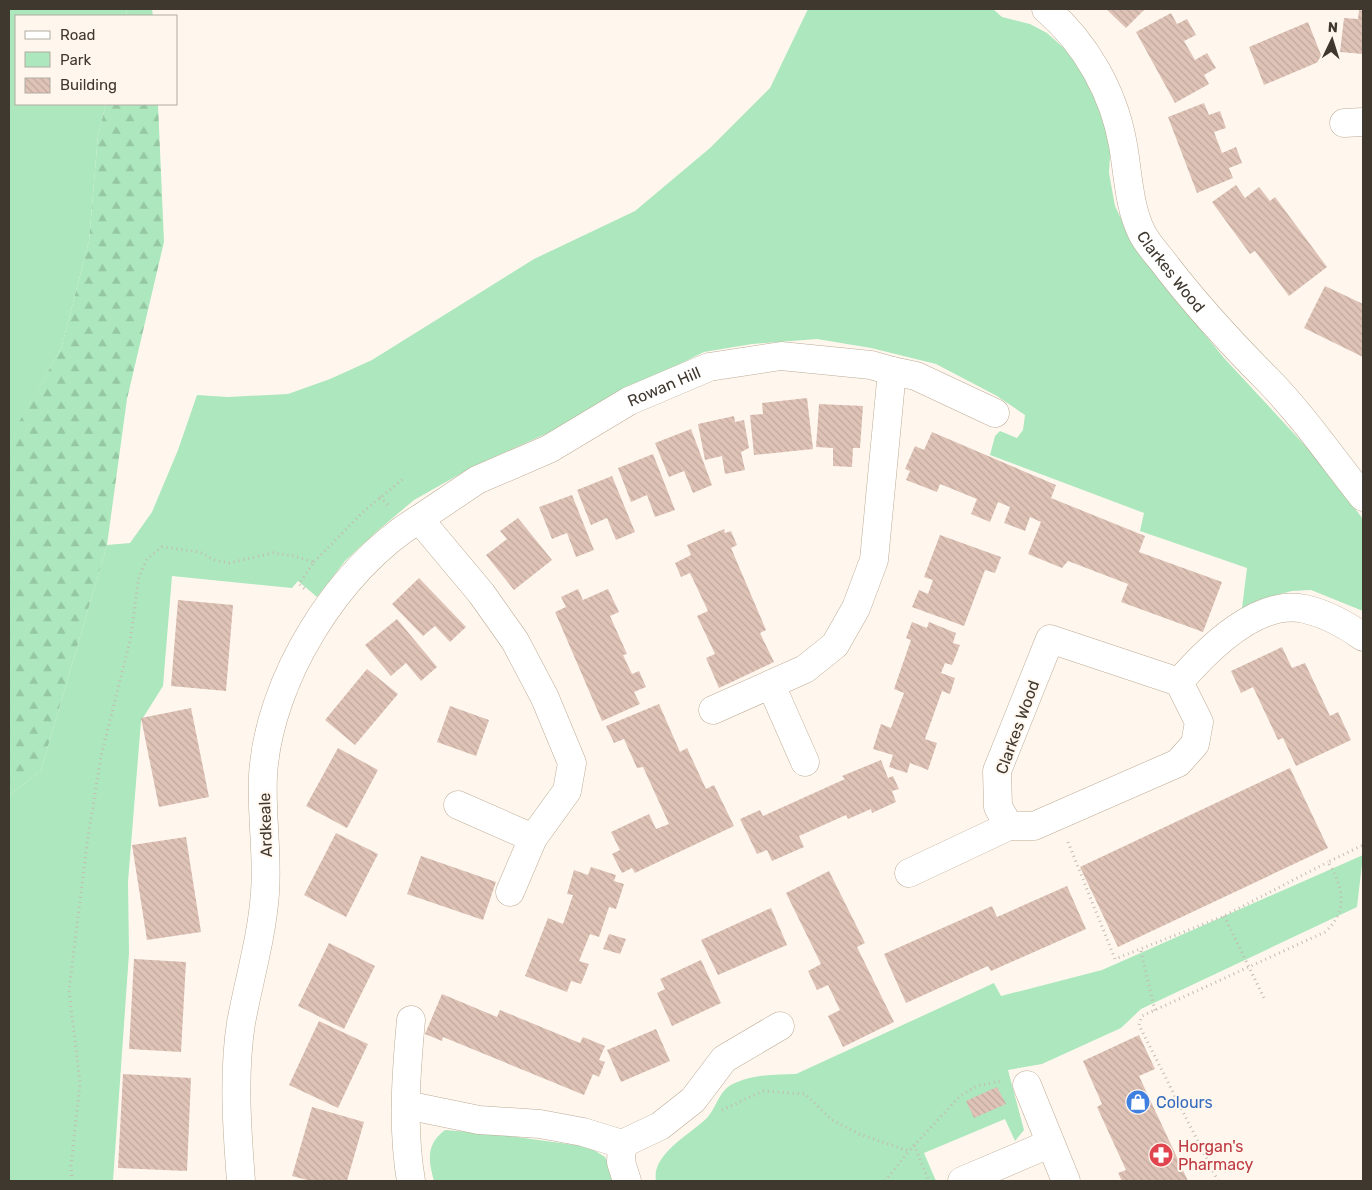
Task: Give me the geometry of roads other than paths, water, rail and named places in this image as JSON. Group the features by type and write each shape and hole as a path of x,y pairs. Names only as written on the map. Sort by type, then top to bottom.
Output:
{"street":[{"name":"Clarkes Wood","path":"1046,9 1060,21 1084,50 1103,82 1122,143 1129,188 1142,233 1179,283 1237,350 1287,402 1363,498"},
{"name":"Rowan Hill","path":"418,519 478,480 549,449 629,401 709,367 781,356 871,365 916,376 995,413"},
{"path":"713,710 805,669 835,645 856,608 874,560 892,371"},
{"path":"418,519 481,593 515,641 545,698 572,762 567,791 533,838 510,892"},
{"name":"Ardkeale","path":"241,1181 237,1079 241,1025 265,894 266,853 263,774 272,725 290,673 312,631 344,583 383,546 418,519"},
{"path":"909,873 1009,826 1034,826 1178,763 1195,744 1199,722 1179,682 1202,655 1240,625 1272,610 1303,608 1337,619 1363,636"},
{"name":"Clarkes Wood","path":"1009,826 998,807 997,771 1050,639 1179,682"},
{"path":"772,685 806,762"},
{"path":"458,804 533,838"},
{"path":"411,1020 406,1082 407,1154 411,1181"},
{"path":"406,1105 479,1120 540,1124 583,1132 622,1144 660,1126 693,1100 724,1059 780,1026"},
{"path":"1027,1085 1049,1144 1066,1181"},
{"path":"622,1144 621,1162 627,1181"},
{"path":"962,1181 1049,1144"}],"place":[{"name":"Colours","path":"1138,1102"},
{"name":"Horgan's Pharmacy","path":"1161,1155"}]}
